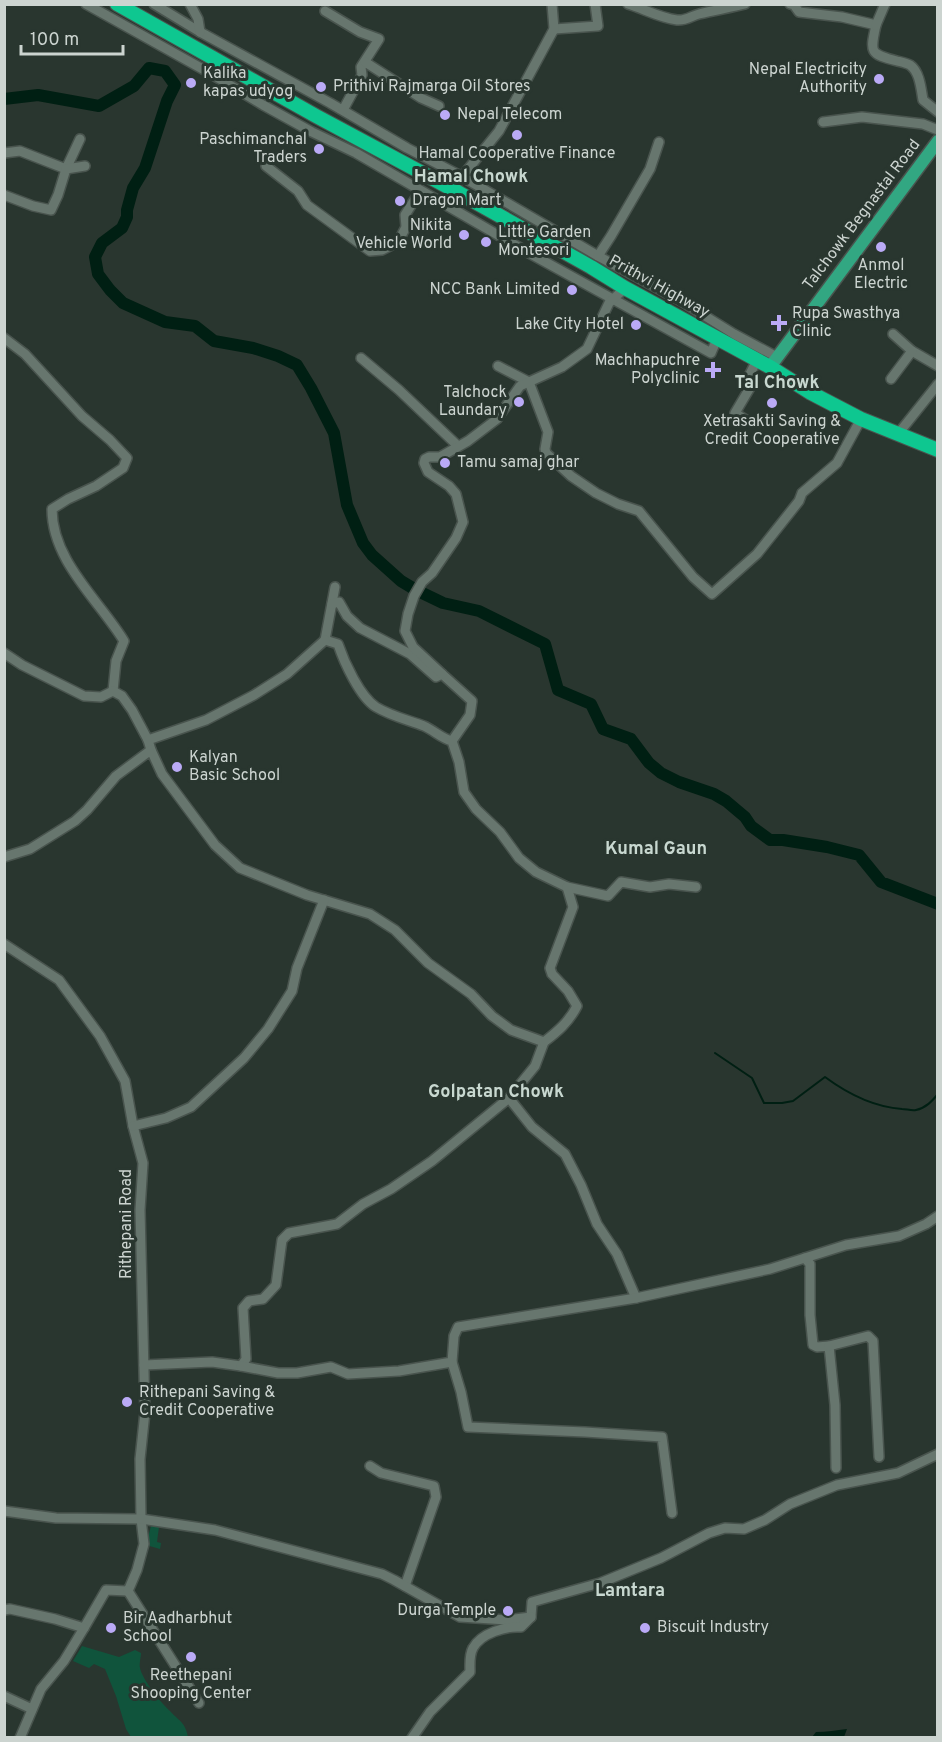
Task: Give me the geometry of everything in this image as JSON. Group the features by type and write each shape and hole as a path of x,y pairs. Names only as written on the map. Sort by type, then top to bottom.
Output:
{"highway":[{"name":"Prithvi Highway","path":"117,4 717,339 757,360 774,362 811,393 861,419 938,450"}],"main road":[{"name":"Talchowk Begnastal Road","path":"774,362 938,141"}],"street":[{"path":"86,4 263,105 356,153 711,353 717,339"},
{"path":"154,4 642,280 734,334 774,362"},
{"path":"190,4 198,19 200,32"},
{"path":"452,189 499,131 554,29 552,4"},
{"path":"554,29 598,27 595,4"},
{"path":"628,4 678,20 745,4"},
{"path":"790,4 794,5 799,12 842,17 876,25"},
{"path":"885,4 876,25 872,42 873,51 877,56 909,64 915,70 923,100 938,112"},
{"path":"325,11 360,32 380,39 361,67 362,75 343,110"},
{"path":"364,62 421,98 439,106"},
{"path":"316,116 325,101"},
{"path":"823,122 862,117 923,124 938,130"},
{"path":"4,195 51,210 80,139"},
{"path":"598,256 650,169 659,142"},
{"path":"4,153 20,151 66,169 85,166"},
{"path":"266,166 298,191 308,206 370,251 382,250 398,242 406,227 405,215 420,191"},
{"path":"625,288 609,303 587,349 562,367 520,386 497,419 458,446 440,457 424,459 428,472 449,486 456,494 463,522 456,538 414,596 405,631 413,646 472,701 470,715 453,741 464,792 476,809 500,832 519,858 536,872 567,887 608,896 621,882 650,887 669,884 696,887"},
{"path":"893,334 912,351 938,366"},
{"path":"4,338 25,354 82,416 127,458 123,468 96,486 52,509 52,524 62,551 76,576 114,623 124,641 116,661 113,691"},
{"path":"891,379 912,351"},
{"path":"361,358 399,390 458,446"},
{"path":"746,420 735,413 751,386 746,382 757,360"},
{"path":"498,366 529,382 548,432 546,453 571,476 596,493 639,512 693,577 712,594 757,554 799,501 802,493 837,463 861,419"},
{"path":"898,434 938,384"},
{"path":"148,740 206,720 254,695 287,674 325,640 335,587"},
{"path":"332,604 339,602 347,616 360,628 410,654 436,677 442,674"},
{"path":"325,640 338,644 346,668 373,706 434,730 442,738 453,741"},
{"path":"4,653 22,665 84,696 101,697 113,691"},
{"path":"113,691 122,696 132,710 162,774 215,845 240,868 307,895 370,914 395,930 428,963 471,994 492,1016 511,1030 544,1042"},
{"path":"4,857 30,849 75,821 116,776 151,750"},
{"path":"242,1366 246,1359 243,1308 249,1301 263,1299 276,1285 282,1239 288,1233 337,1224 363,1204 391,1189 432,1161 509,1098 535,1066 544,1042 571,1018 577,1006 568,991 552,975 550,968 573,907 567,887"},
{"path":"133,1126 166,1118 191,1107 244,1058 268,1029 292,991 297,968 324,900"},
{"name":"Rithepani Road","path":"4,944 59,980 100,1036 125,1081 133,1126 143,1163 140,1220 145,1412 140,1459 141,1519 144,1544 128,1591"},
{"path":"509,1098 532,1127 565,1154 597,1224 616,1254 636,1298"},
{"path":"672,1513 662,1437 468,1427 452,1362 454,1336 458,1327 636,1298 770,1269 846,1245 899,1236 938,1216"},
{"path":"805,1258 810,1264 810,1315 813,1345 830,1346 868,1336 873,1341 879,1458"},
{"path":"830,1346 835,1405 836,1468"},
{"path":"144,1365 212,1362 278,1373 331,1368 348,1374 399,1371 452,1362"},
{"path":"412,1737 430,1712 470,1672 470,1656 474,1646 488,1635 511,1626 521,1627 531,1617 532,1602 600,1583 661,1558 709,1533 725,1528 744,1529 765,1520 790,1504 837,1485 898,1473 938,1454"},
{"path":"370,1466 381,1473 434,1486 436,1497 405,1586"},
{"path":"4,1511 56,1518 141,1519 215,1530 362,1568 388,1577 460,1617 507,1620 531,1617"},
{"path":"20,1737 41,1689 64,1661 106,1590 128,1591 199,1703"},
{"path":"4,1610 10,1609 55,1619 84,1628"},
{"path":"4,1696 32,1709"}],"green space":[{"path":"151,1526 159,1527 157,1542 161,1543 160,1549 146,1545"},
{"path":"82,1646 119,1657 135,1650 141,1653 141,1673 152,1691 184,1725 188,1737 131,1737 126,1729 105,1669 94,1664 89,1668 73,1661"}],"shaded area":[{"path":"847,1729 844,1737 812,1737 816,1732"}],"waterway":[{"path":"429,4 449,4"},
{"path":"4,99 38,95 99,106 134,86 149,68 165,71 175,85 167,101 145,168 133,188 127,217 122,228 102,243 95,257 98,274 110,290 123,303 165,322 195,326 214,341 253,348 297,365 334,433 347,505 363,543 372,555 401,581 443,603 479,611 545,644 558,690 591,704 603,729 631,739 649,763 661,773 726,801 745,817 751,826 770,840 827,847 859,855 881,882 938,904"},
{"path":"715,1053 752,1078 764,1103 793,1101 825,1077 862,1099 892,1108 920,1109 938,1094"}],"place":[{"name":"Nepal Electricity Authority","path":"879,79"},
{"name":"Kalika kapas udyog","path":"191,83"},
{"name":"Prithivi Rajmarga Oil Stores","path":"321,87"},
{"name":"Nepal Telecom","path":"445,115"},
{"name":"Hamal Cooperative Finance","path":"517,135"},
{"name":"Paschimanchal Traders","path":"319,149"},
{"name":"Dragon Mart","path":"400,201"},
{"name":"Nikita Vehicle World","path":"464,235"},
{"name":"Little Garden Montesori","path":"486,242"},
{"name":"Anmol Electric","path":"881,247"},
{"name":"NCC Bank Limited","path":"572,290"},
{"name":"Rupa Swasthya Clinic","path":"779,323"},
{"name":"Lake City Hotel","path":"636,325"},
{"name":"Machhapuchre Polyclinic","path":"713,370"},
{"name":"Talchock Laundary","path":"519,402"},
{"name":"Xetrasakti Saving & Credit Cooperative","path":"772,403"},
{"name":"Tamu samaj ghar","path":"445,463"},
{"name":"Kalyan Basic School","path":"177,767"},
{"name":"Rithepani Saving & Credit Cooperative","path":"127,1402"},
{"name":"Durga Temple","path":"508,1611"},
{"name":"Bir Aadharbhut School","path":"111,1628"},
{"name":"Biscuit Industry","path":"645,1628"},
{"name":"Reethepani Shooping Center","path":"191,1657"}],"district":[{"name":"Hamal Chowk","path":"471,177"},
{"name":"Tal Chowk","path":"777,383"},
{"name":"Kumal Gaun","path":"656,849"},
{"name":"Golpatan Chowk","path":"496,1092"},
{"name":"Lamtara","path":"630,1591"}]}
